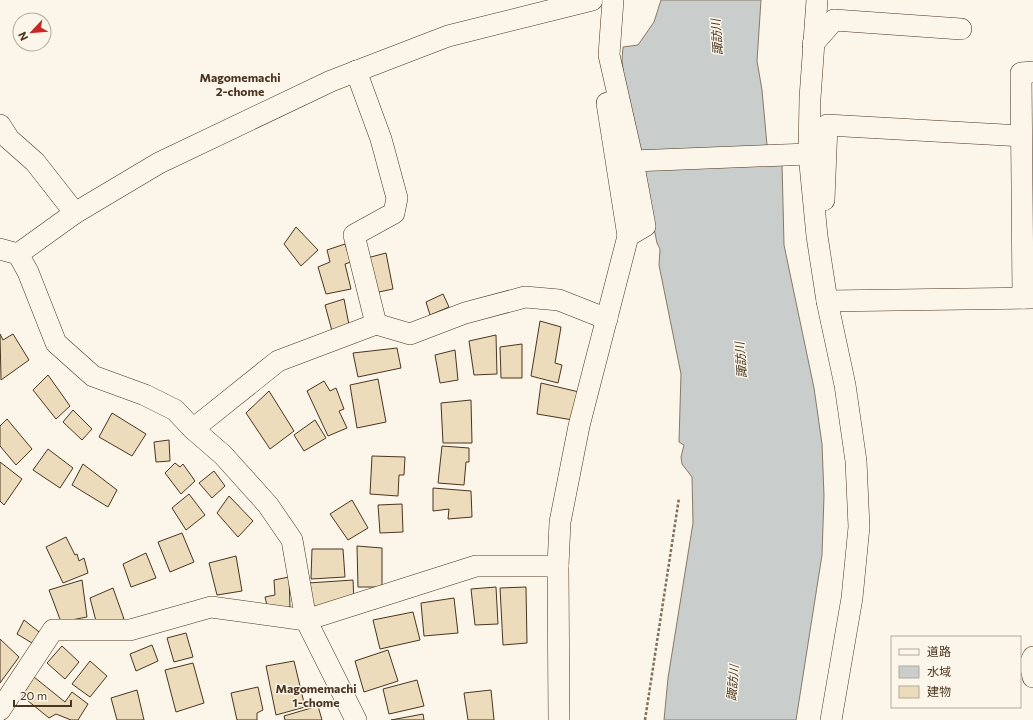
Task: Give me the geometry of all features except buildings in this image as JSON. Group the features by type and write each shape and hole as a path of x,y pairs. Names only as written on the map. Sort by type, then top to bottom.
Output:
{"street":[{"path":"356,720 306,620 292,540 268,505 223,455 174,410 145,395 93,376 56,342 28,272 9,252 159,163 331,81 448,36 592,0"},
{"path":"559,720 558,566 560,522 579,426 628,236 606,102 613,0"},
{"path":"817,0 804,154 827,301 844,385 856,461 859,527 852,598 831,720"},
{"path":"814,44 834,20 961,29"},
{"path":"609,55 636,161 645,226 628,236"},
{"path":"356,71 381,139 397,198 394,213 354,235 376,324"},
{"path":"827,301 1028,298 1021,136 1021,73 1033,72"},
{"path":"0,125 9,139 35,162 75,213"},
{"path":"814,211 824,203 827,125 1021,136"},
{"path":"636,161 804,154"},
{"path":"193,429 278,361 376,324 410,334 465,313 525,296 559,300 607,319"},
{"path":"0,710 53,630 130,630 211,607 306,620 476,566 558,566"},
{"path":"1033,657 1030,664 1033,677"}],"path":[{"path":"645,720 679,498"}],"water":[{"name":"諏訪川","path":"661,0 761,0 757,61 762,90 767,145 782,163 784,245 814,388 822,444 824,496 822,555 796,720 664,720 668,678 693,523 692,477 682,464 681,457 684,445 679,442 681,374 659,265 660,249 657,243 624,80 622,60 623,47 638,45 654,22"}],"district":[{"name":"Magomemachi 2-chome","path":"240,85"},
{"name":"Magomemachi 1-chome","path":"316,696"}]}
